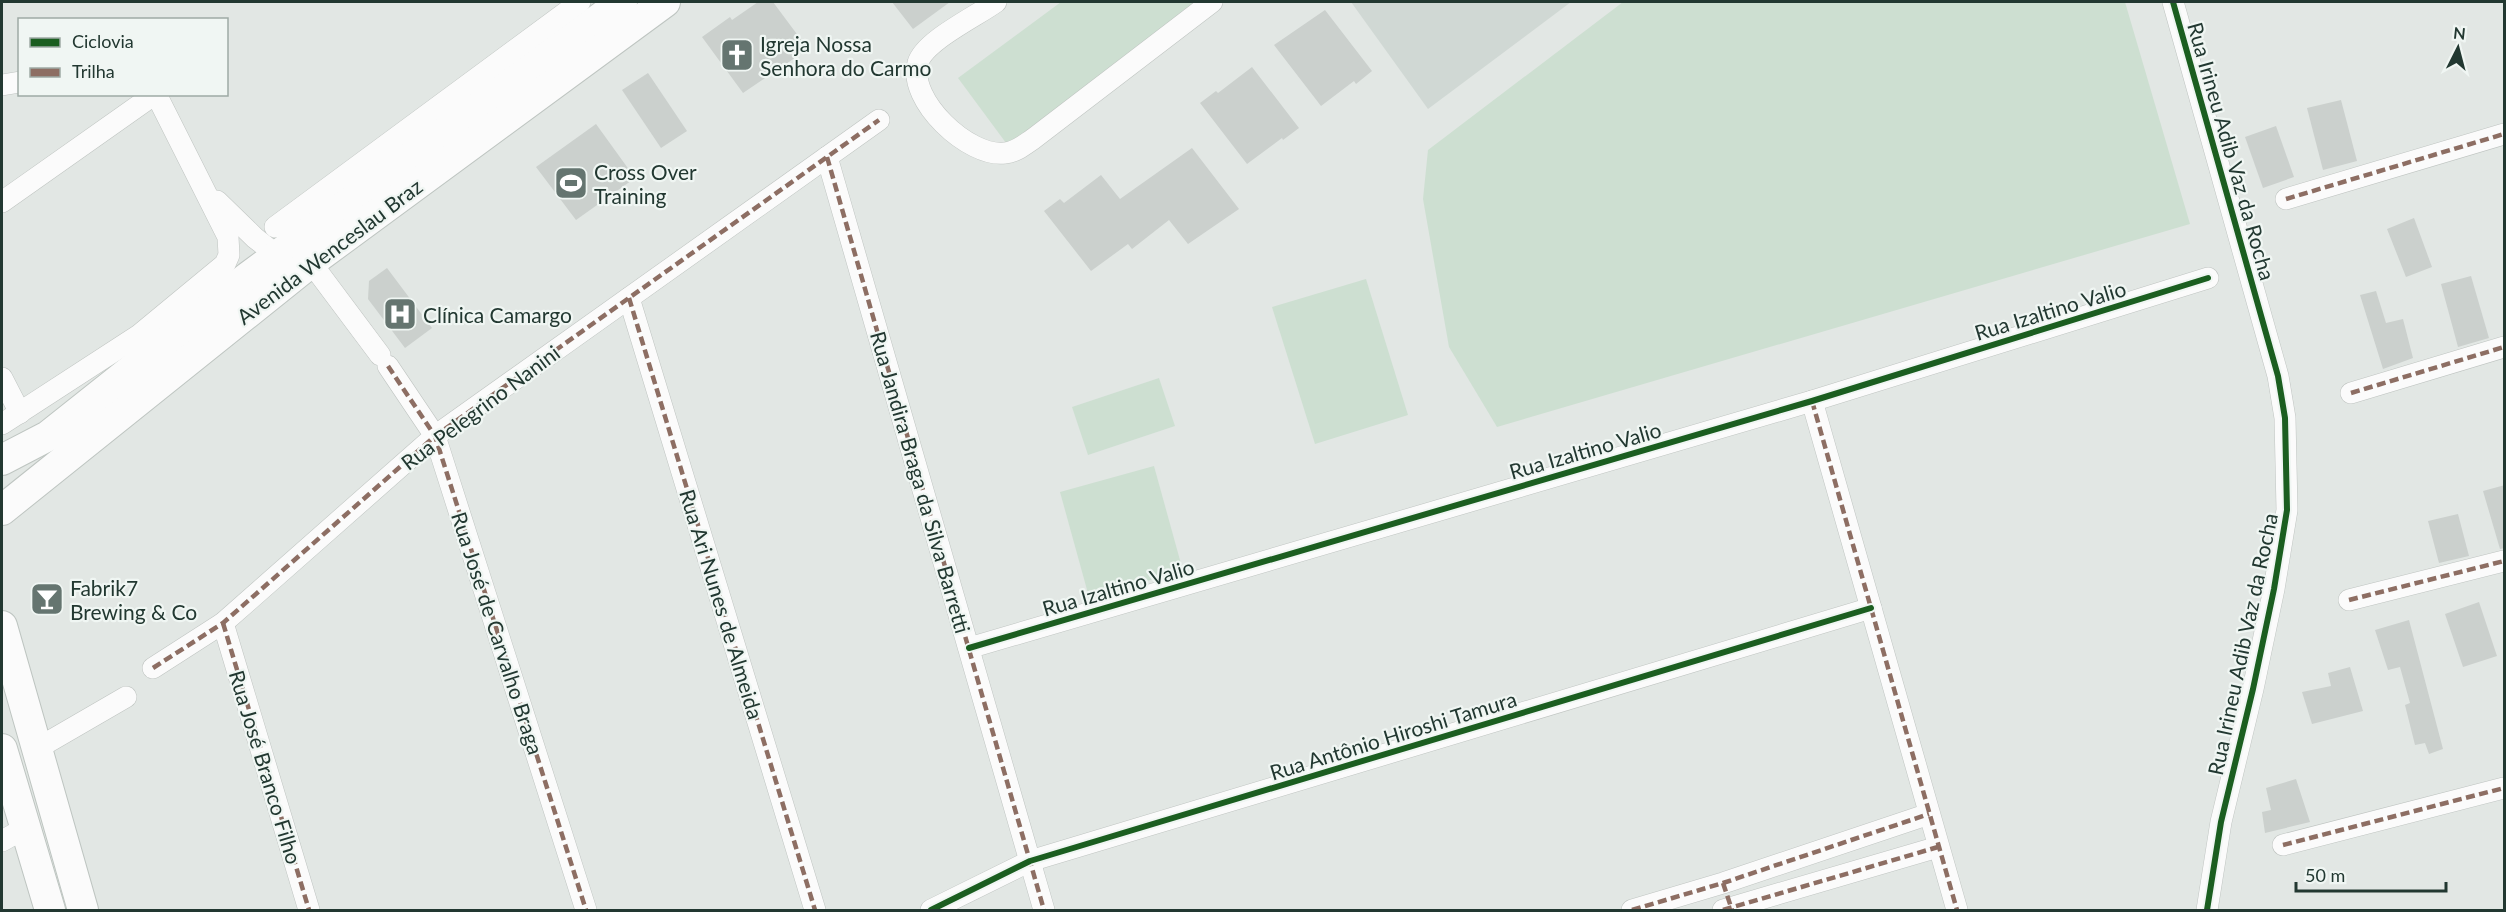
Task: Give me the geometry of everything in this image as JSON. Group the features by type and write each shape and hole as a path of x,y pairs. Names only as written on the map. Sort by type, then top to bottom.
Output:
{"street":[{"path":"227,211 290,247 580,2"},
{"name":"Avenida Wenceslau Braz","path":"2,460 48,436 290,247 622,2"},
{"name":"Avenida Wenceslau Braz","path":"2,510 290,247 665,2"},
{"path":"996,2 925,51 918,63 917,78 923,95 936,116 960,138 975,148 1003,154 1015,151 1033,139 1212,2"},
{"name":"Rua Irineu Adib Vaz da Rocha","path":"2173,2 2278,376 2285,418 2287,510 2274,589 2221,822 2206,910"},
{"path":"2,85 18,82"},
{"path":"2,202 153,96"},
{"path":"2,424 139,335 225,264 230,255 228,237 157,96"},
{"name":"Rua Pelegrino Nanini","path":"153,668 223,623 435,436 879,120"},
{"path":"2286,199 2505,135"},
{"name":"Rua Jandira Braga da Silva Barretti","path":"827,157 1044,910"},
{"name":"Rua José de Carvalho Braga","path":"203,188 227,211 290,247 384,361 435,436 586,910"},
{"path":"225,264 232,272 228,294"},
{"name":"Rua Izaltino Valio","path":"969,648 1812,401 2208,278"},
{"name":"Rua Ari Nunes de Almeida","path":"629,298 815,910"},
{"path":"2352,393 2505,347"},
{"path":"2,378 20,413"},
{"path":"1812,401 1957,910"},
{"path":"2349,600 2505,561"},
{"name":"Rua Antônio Hiroshi Tamura","path":"931,910 1030,861 1871,608"},
{"name":"Rua José Branco Filho","path":"223,623 309,910"},
{"path":"2,626 83,910"},
{"path":"38,748 126,698"},
{"path":"2,749 13,834 50,910"},
{"path":"2283,845 2505,788"},
{"path":"1632,910 1723,883 1929,814"},
{"path":"1723,883 1729,910 1938,847"}],"shaded area":[{"path":"1351,2 1571,2 1428,109"}],"green space":[{"path":"1061,2 1206,2 1009,147 958,78"},
{"path":"1623,2 2125,2 2190,224 1497,427 1449,347 1423,199 1428,150"},
{"path":"1366,279 1408,415 1315,444 1272,307"},
{"path":"1159,378 1175,426 1088,455 1072,407"},
{"path":"1154,466 1183,571 1089,597 1060,492"}],"building":[{"path":"758,2 773,2 808,49 743,93 702,37 730,17 732,20"},
{"path":"892,2 950,2 913,29"},
{"path":"1325,10 1372,71 1356,84 1354,81 1321,106 1274,45"},
{"path":"1252,67 1299,128 1247,164 1200,103 1216,91 1218,93"},
{"path":"648,73 687,131 661,148 622,90"},
{"path":"2341,100 2357,161 2323,170 2307,108"},
{"path":"596,124 635,178 576,220 536,167"},
{"path":"2276,126 2294,177 2263,188 2245,137"},
{"path":"1192,148 1239,209 1188,244 1169,220 1132,249 1128,244 1091,271 1044,211 1060,199 1064,203 1101,175 1120,199"},
{"path":"2414,218 2432,267 2406,277 2387,229"},
{"name":"Clínica Camargo","path":"387,268 432,328 405,348 368,299 369,281"},
{"path":"2471,276 2489,338 2458,347 2441,284"},
{"path":"2376,291 2386,323 2403,319 2413,358 2383,369 2360,295"},
{"path":"2505,485 2505,548 2500,549 2483,491"},
{"path":"2458,514 2469,556 2439,563 2428,521"},
{"path":"2479,602 2497,656 2463,667 2445,614"},
{"path":"2409,620 2443,749 2429,754 2425,743 2415,745 2405,705 2410,703 2400,667 2388,670 2375,630"},
{"path":"2350,667 2363,711 2312,724 2302,692 2331,686 2328,673"},
{"path":"2296,779 2310,822 2265,833 2262,812 2271,810 2266,788"}],"marked path":[{"path":"153,668 223,623 435,436 879,120"},
{"path":"2286,199 2504,134"},
{"path":"827,157 1044,910"},
{"path":"629,298 815,910"},
{"path":"2351,393 2504,347"},
{"path":"388,366 435,436 586,910"},
{"path":"1812,401 1957,910"},
{"path":"2349,600 2504,561"},
{"path":"223,623 309,910"},
{"path":"2283,845 2504,788"},
{"path":"1632,910 1723,883 1929,814"},
{"path":"1723,910 1938,847"},
{"path":"1723,883 1732,910"}],"cycle path":[{"path":"2173,2 2278,376 2285,418 2287,510 2274,589 2253,689 2221,822 2207,910"},
{"path":"969,648 1812,401 2208,278"},
{"path":"931,910 1030,861 1871,608"}],"place":[{"name":"Igreja Nossa Senhora do Carmo","path":"737,55"},
{"name":"Cross Over Training","path":"571,183"},
{"name":"Clínica Camargo","path":"400,314"},
{"name":"Fabrik7 Brewing & Co","path":"47,599"}]}
